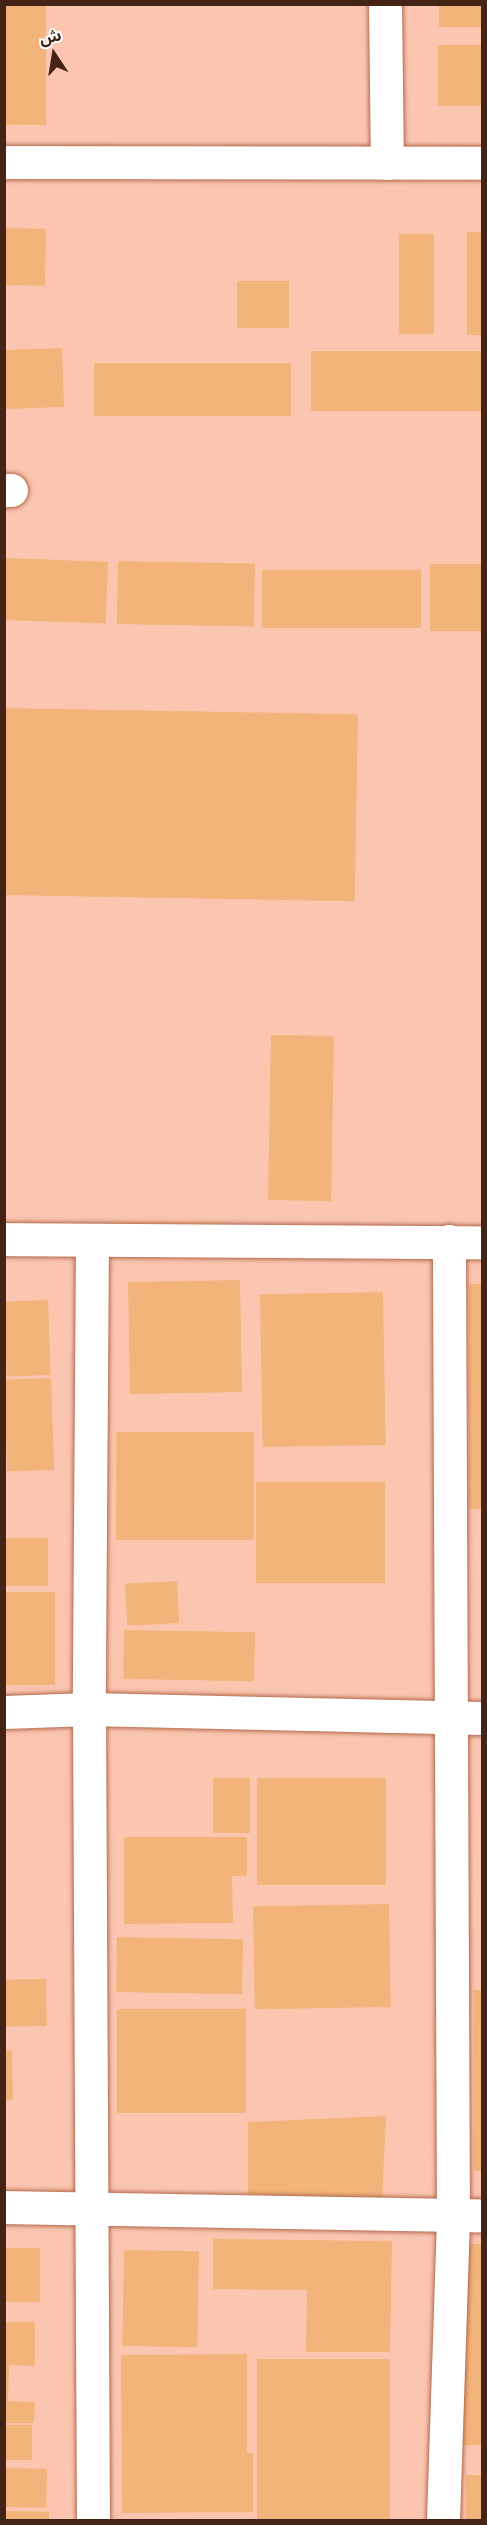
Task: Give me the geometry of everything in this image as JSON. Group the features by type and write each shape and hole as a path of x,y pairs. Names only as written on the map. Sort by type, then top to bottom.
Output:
{"street":[{"path":"385,4 387,163"},
{"path":"4,162 483,163"},
{"path":"4,1239 483,1242"},
{"path":"92,1240 89,1709 95,2205 93,2520"},
{"path":"442,2520 468,2215 467,1718 448,1241"},
{"path":"4,1712 89,1709 467,1718"},
{"path":"4,2206 95,2205 468,2215"}],"shaded area":[{"path":"5,5 482,5 482,2520 5,2520"}],"building":[{"path":"4,4 46,4 46,125 4,125"},
{"path":"439,5 482,5 482,27 439,27"},
{"path":"438,45 482,45 482,106 438,106"},
{"path":"4,228 46,229 45,286 4,285"},
{"path":"467,232 482,232 482,335 467,335"},
{"path":"399,234 434,234 434,334 399,334"},
{"path":"237,281 289,281 289,328 237,328"},
{"path":"62,348 64,407 6,409 4,350"},
{"path":"311,351 482,351 482,411 311,411"},
{"path":"94,363 291,363 291,416 94,416"},
{"path":"4,558 108,562 106,624 4,620"},
{"path":"118,561 255,563 254,626 117,624"},
{"path":"430,564 482,564 482,631 430,631"},
{"path":"262,570 421,570 421,628 262,628"},
{"path":"4,708 358,714 355,901 4,895"},
{"path":"271,1035 334,1036 331,1201 268,1200"},
{"path":"240,1280 242,1392 130,1394 128,1282"},
{"path":"469,1284 482,1284 482,1509 469,1509"},
{"path":"383,1292 386,1445 263,1447 260,1294"},
{"path":"48,1300 51,1375 7,1376 4,1302"},
{"path":"51,1378 54,1470 7,1472 4,1380"},
{"path":"116,1432 254,1432 254,1540 116,1540"},
{"path":"256,1482 385,1482 385,1583 256,1583"},
{"path":"4,1538 48,1538 48,1586 4,1586"},
{"path":"177,1581 179,1623 127,1626 125,1584"},
{"path":"4,1592 55,1592 55,1685 4,1685"},
{"path":"124,1630 255,1632 254,1681 123,1679"},
{"path":"213,1778 250,1778 250,1833 213,1833"},
{"path":"257,1778 386,1778 386,1885 257,1885"},
{"path":"124,1837 247,1837 247,1876 232,1876 233,1923 124,1924"},
{"path":"389,1904 391,2007 255,2009 253,1906"},
{"path":"117,1937 243,1939 242,1994 116,1992"},
{"path":"46,1979 47,2026 5,2027 4,1980"},
{"path":"474,1990 482,1990 482,2171 474,2171"},
{"path":"117,2009 246,2009 246,2113 117,2113"},
{"path":"4,2050 12,2050 13,2100 5,2100"},
{"path":"386,2116 382,2201 248,2194 248,2122"},
{"path":"213,2239 392,2241 390,2352 306,2352 307,2290 213,2289"},
{"path":"463,2244 482,2244 482,2445 463,2445"},
{"path":"4,2248 40,2248 40,2302 4,2302"},
{"path":"124,2250 199,2251 197,2347 122,2346"},
{"path":"5,2322 35,2322 35,2366 9,2365 8,2401 35,2402 34,2423 4,2423"},
{"path":"247,2354 247,2453 253,2453 253,2512 122,2513 121,2355"},
{"path":"257,2359 390,2359 390,2520 257,2520"},
{"path":"4,2425 32,2425 32,2460 4,2460"},
{"path":"4,2468 47,2469 46,2508 4,2507"},
{"path":"466,2475 482,2475 482,2520 466,2520"},
{"path":"4,2511 49,2512 49,2520 4,2520"}]}
